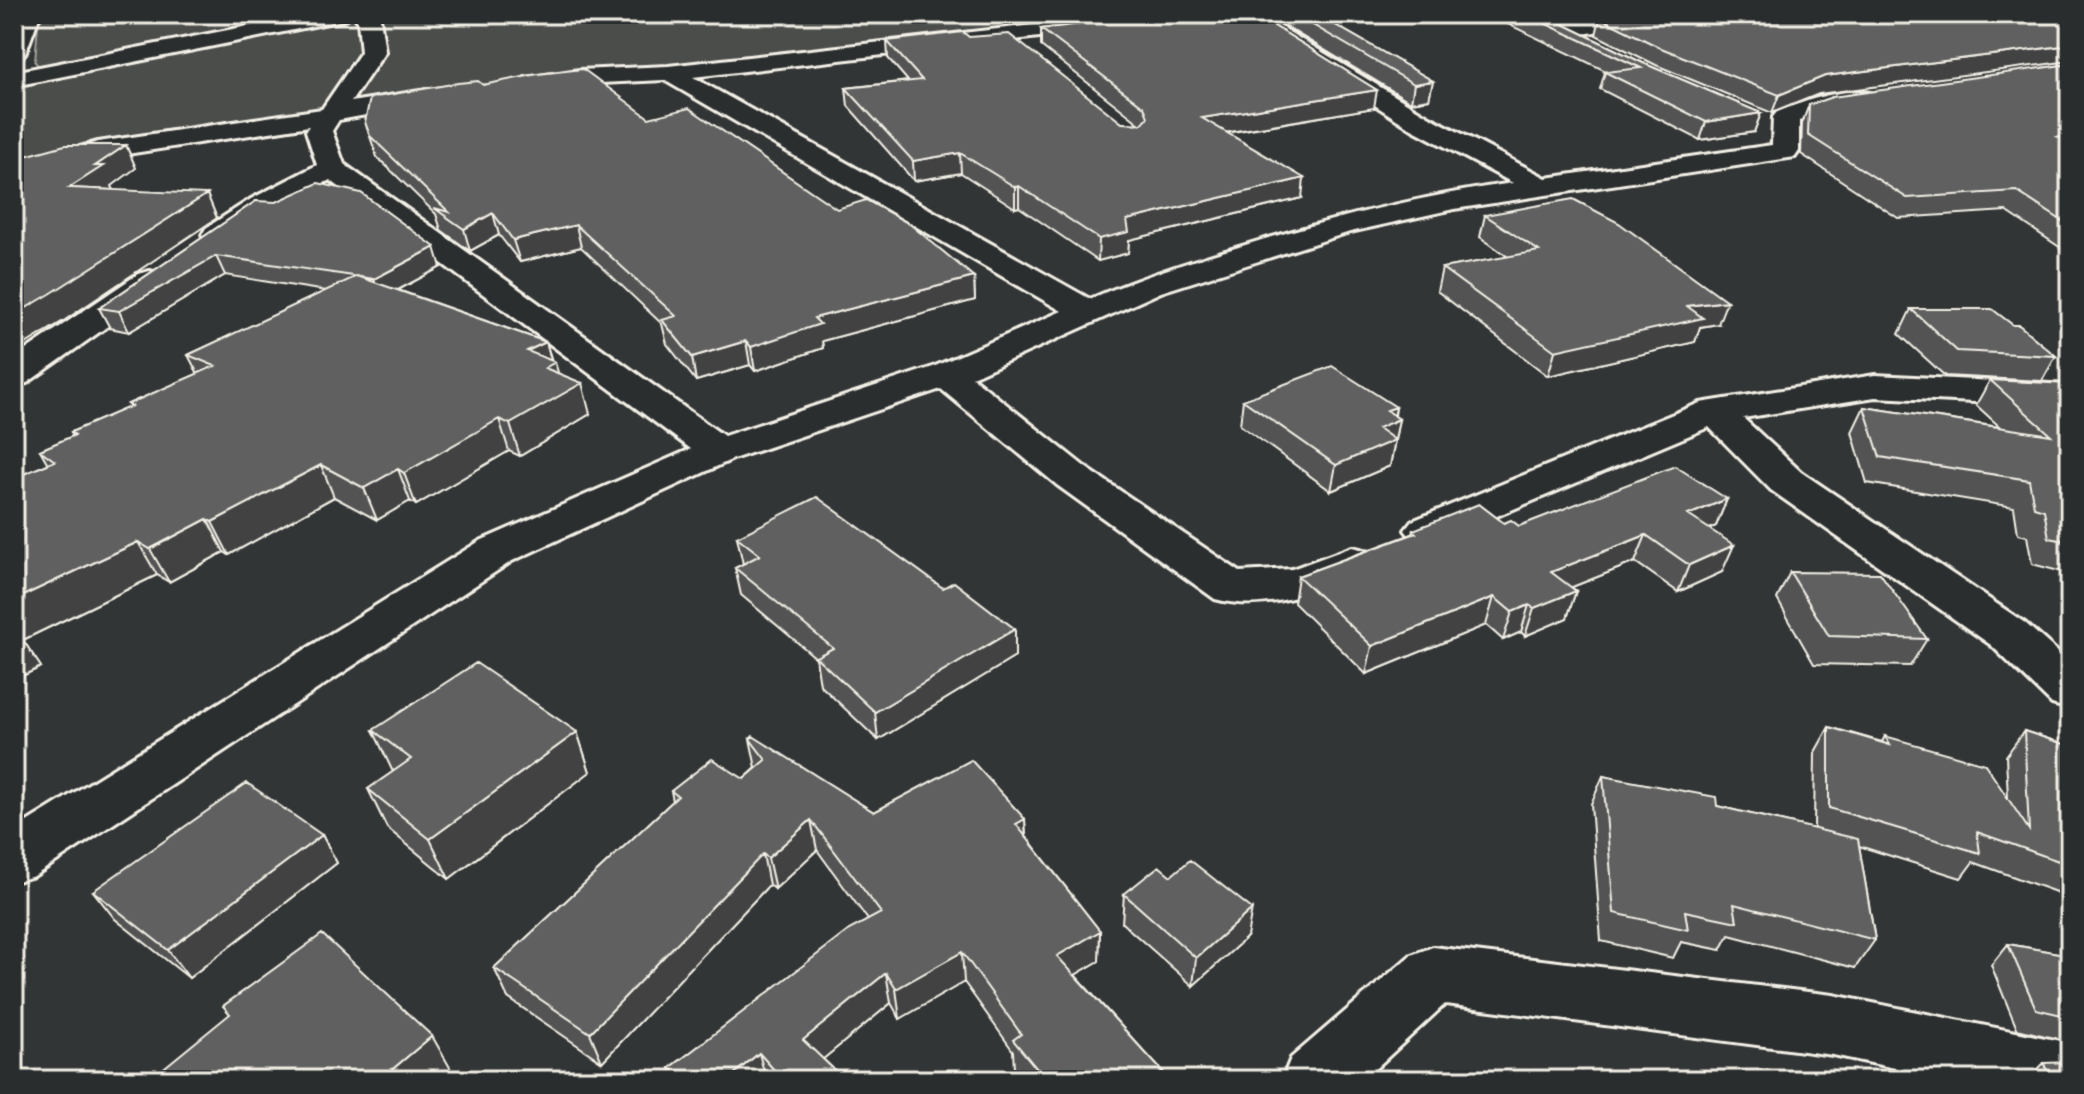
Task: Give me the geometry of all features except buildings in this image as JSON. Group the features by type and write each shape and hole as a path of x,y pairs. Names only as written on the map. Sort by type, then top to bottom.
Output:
{"street":[{"path":"14,52 29,14"},
{"path":"15,76 343,14"},
{"path":"363,14 369,18 373,52 319,131 332,168 719,451"},
{"path":"517,85 579,77 668,73 1188,14"},
{"path":"1244,14 1421,123 1544,188"},
{"path":"1605,52 1553,25 1671,14"},
{"path":"1007,34 1029,53"},
{"path":"668,73 1088,312"},
{"path":"14,174 98,150 453,93"},
{"path":"14,859 496,551 719,451 946,375 1149,285 1342,225 1454,200 1785,151 1772,126 1786,117 1819,105 1901,94"},
{"path":"196,250 261,205 332,168"},
{"path":"14,375 170,268"},
{"path":"946,375 1071,476 1231,588 1298,583 1714,411 1875,386 2070,396"},
{"path":"1714,411 1786,481 2008,634 2070,691"},
{"path":"1315,1080 1433,975 1833,1025 2070,1074"}],"shaded area":[{"path":"45,14 1131,14 444,90 14,162 14,88 49,78 35,62 38,24"}]}
